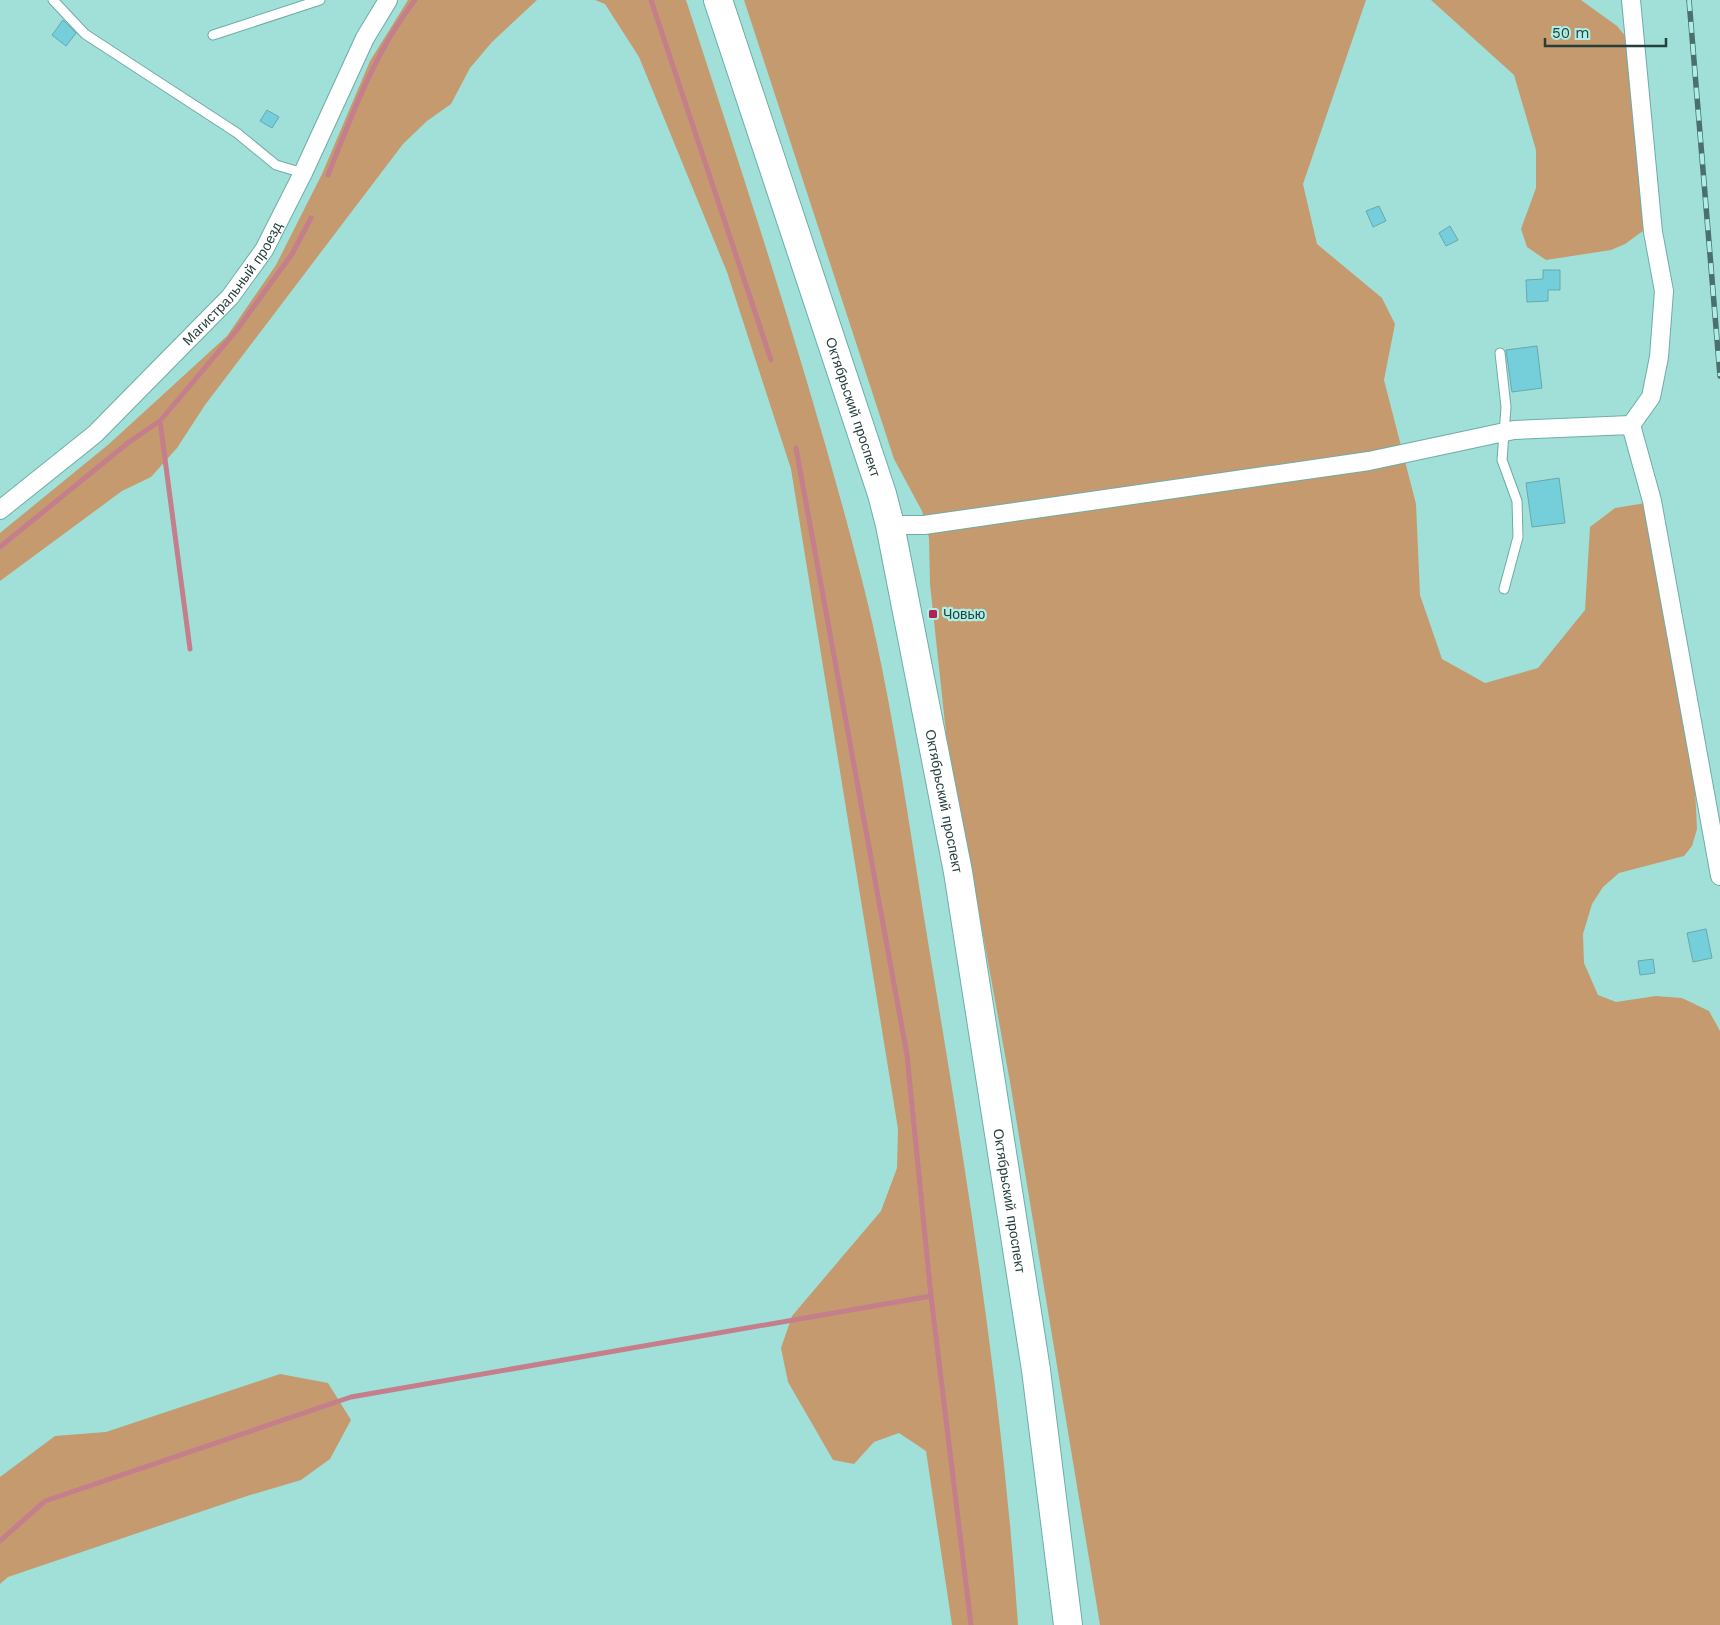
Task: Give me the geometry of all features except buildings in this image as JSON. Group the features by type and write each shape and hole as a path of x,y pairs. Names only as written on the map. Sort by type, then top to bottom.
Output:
{"main road":[{"name":"Октябрьский проспект","path":"718,0 882,494 890,525 958,872 1036,1370 1068,1625"}],"street":[{"name":"Магистральный проезд","path":"0,510 95,434 230,297 264,250 303,173 365,38 388,0"},
{"path":"1631,0 1653,232 1664,291 1659,357 1651,397 1631,425"},
{"path":"890,525 924,525 1369,461 1506,432 1631,425"},
{"path":"1631,425 1652,501 1720,876"}],"lane":[{"path":"53,0 85,34 237,133 276,165 303,173"},
{"path":"214,35 320,0"},
{"path":"1500,353 1506,432 1502,460 1517,500 1518,537 1504,589"}],"shaded area":[{"path":"408,0 537,0 492,42 470,68 451,104 427,121 403,144 205,405 177,448 151,477 122,491 0,581 0,533 109,444 227,336 276,265 322,174 370,61"},
{"path":"595,0 686,0 800,358 842,503 872,623 900,764 957,1121 993,1372 1003,1456 1018,1625 952,1625 926,1451 899,1433 874,1442 854,1464 833,1460 788,1382 781,1348 792,1316 881,1211 897,1168 898,1129 791,469 727,272 639,57 605,4"},
{"path":"744,0 1366,0 1303,184 1317,244 1382,298 1395,324 1384,380 1416,504 1420,595 1442,659 1485,683 1538,668 1585,610 1590,527 1615,508 1646,503 1694,768 1697,829 1692,846 1684,856 1619,873 1603,887 1592,904 1583,934 1584,963 1598,995 1616,1002 1656,996 1682,998 1709,1011 1720,1031 1720,1625 1100,1625 1010,1082 946,733 930,584 929,538 922,511 894,459"},
{"path":"1431,0 1581,0 1617,26 1632,44 1654,223 1625,244 1611,250 1546,260 1527,247 1521,229 1536,188 1536,150 1514,75"},
{"path":"280,1374 328,1383 351,1420 330,1459 301,1480 247,1496 8,1577 0,1584 0,1477 55,1436 106,1432"}],"waterway":[{"path":"328,175 376,62 415,0"},
{"path":"651,0 771,360"},
{"path":"0,547 129,442 160,421 236,331 292,254 311,218"},
{"path":"160,421 190,649"},
{"path":"796,448 907,1055 931,1296 971,1625"},
{"path":"0,1541 45,1501 351,1397 931,1296"}],"railway":[{"path":"1689,0 1720,376"}],"place":[{"name":"Човью","path":"933,614"}]}
